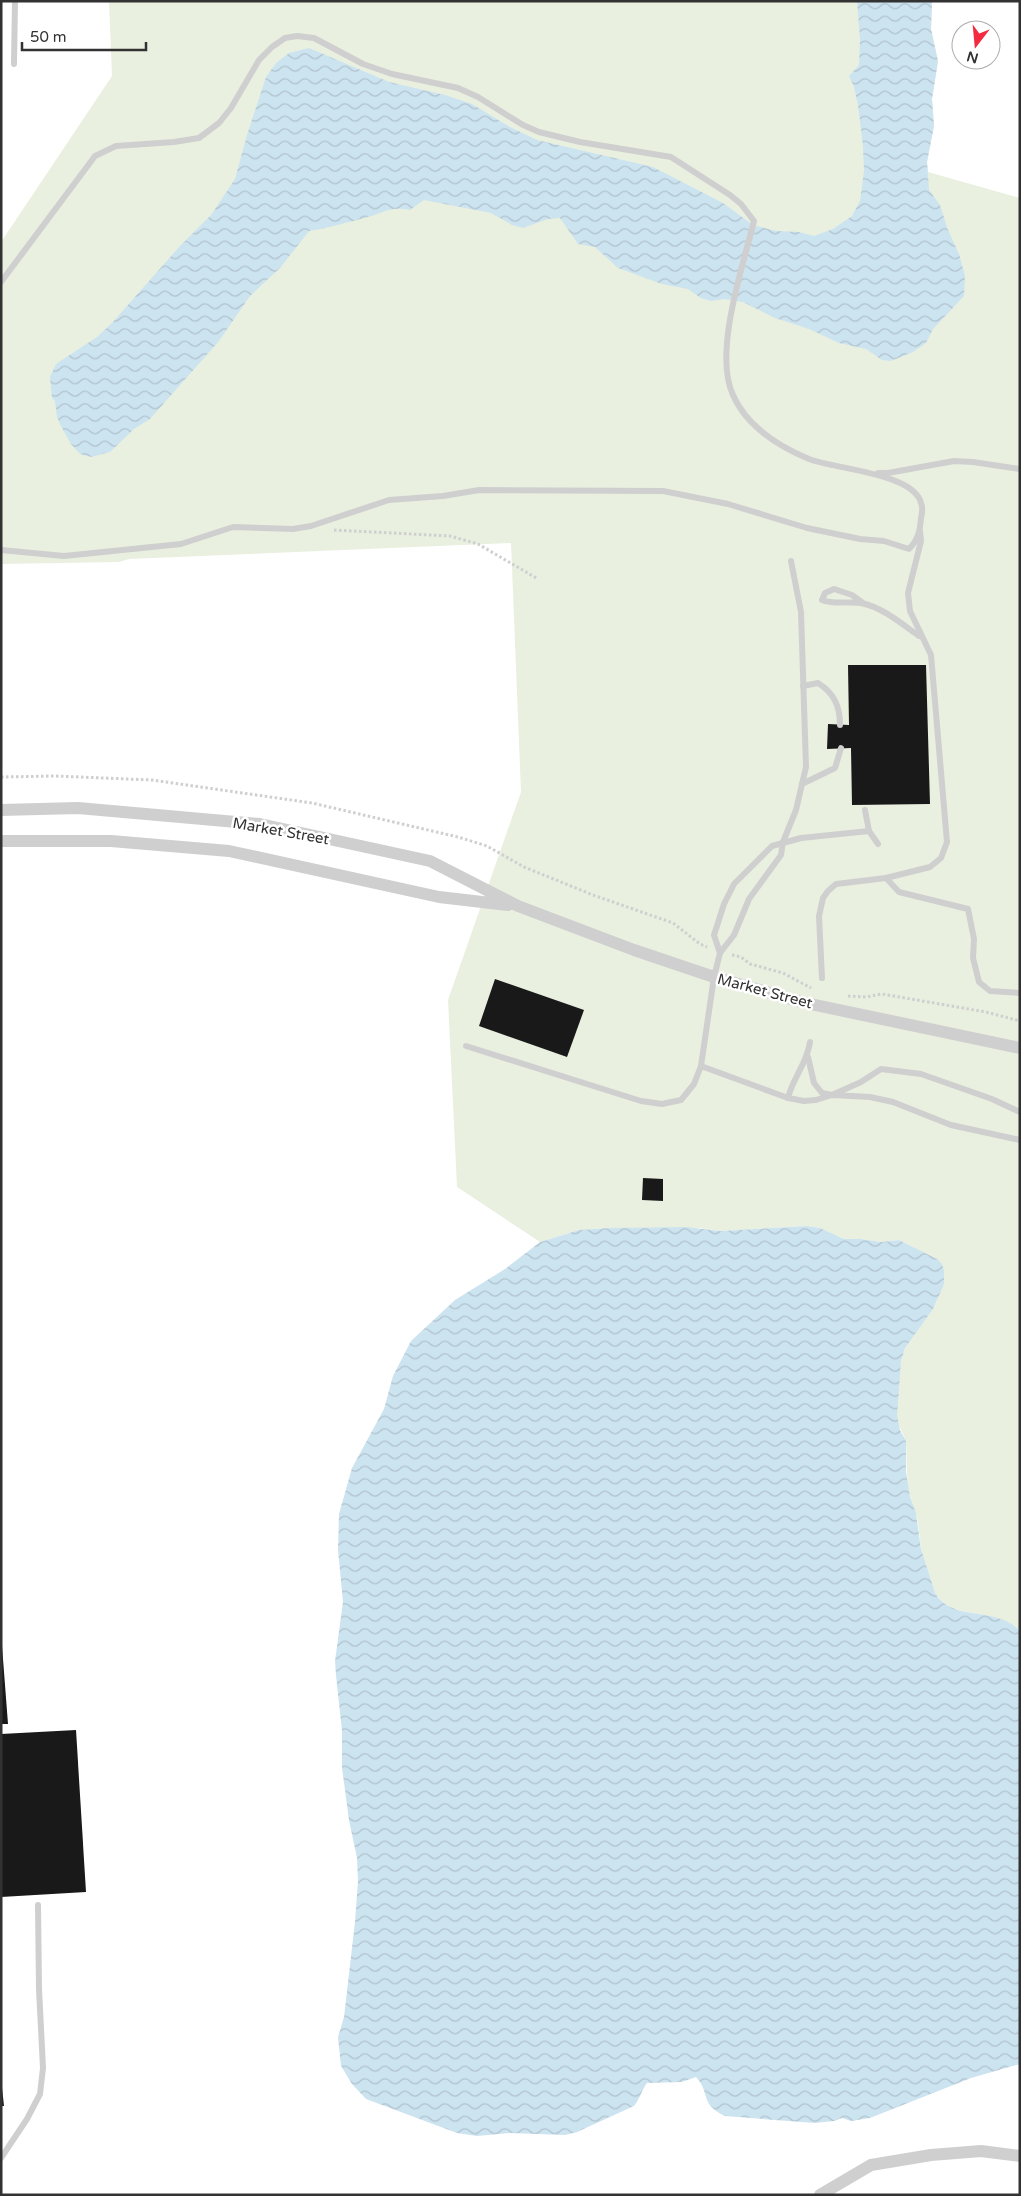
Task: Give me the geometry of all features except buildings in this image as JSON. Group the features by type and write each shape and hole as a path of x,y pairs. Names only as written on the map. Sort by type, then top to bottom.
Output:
{"street":[{"name":"Market Street","path":"1,810 78,808 260,824 430,862 518,906 634,950 714,977 801,1002 1020,1048"},
{"name":"Market Street","path":"1,841 111,840 229,851 439,897 518,906"},
{"path":"820,2195 871,2165 931,2155 981,2151 1020,2156"}],"lane":[{"path":"14,1 14,64"},
{"path":"1,282 95,156 116,146 174,142 199,138 219,123 231,108 258,60 284,38 297,36 314,38 362,64 392,74 458,88 478,97 523,125 539,132 580,142 670,157 741,204 754,221 726,341 727,379 732,394 748,419 765,435 782,447 811,460 875,473 888,473 954,461 1020,469"},
{"path":"822,978 823,966 818,925 823,898 836,884 886,878 930,868 941,858 947,842 931,655 920,636 910,611 908,593 921,541 921,502 915,493 875,473"},
{"path":"1,550 48,555 82,555 181,544 233,527 286,529 311,526 390,500 443,496 479,490 663,491 704,498 807,528 860,539 884,541 909,549 915,543 920,530"},
{"path":"466,1046 640,1102 662,1104 681,1100 694,1084 701,1066 714,977 720,952 734,935 749,899 781,856 783,842 796,810 806,767 801,612 792,561"},
{"path":"863,603 852,595 834,589 825,593 822,600 828,603 848,601 863,603 874,607 920,636"},
{"path":"803,686 818,683 831,691 840,711 840,725"},
{"path":"802,784 835,768 841,748"},
{"path":"866,810 869,831 878,844"},
{"path":"720,952 714,935 724,904 734,884 772,846 801,838 869,831"},
{"path":"886,878 899,892 968,909 974,938 973,958 979,982 990,991 1020,993"},
{"path":"810,1042 808,1057 814,1083 822,1093 870,1097 893,1102 951,1125 1020,1140"},
{"path":"788,1098 791,1088 808,1057"},
{"path":"701,1066 788,1098 804,1101 816,1100 832,1095 861,1082 880,1069 921,1074 992,1099 1020,1112"},
{"path":"1,2158 28,2119 40,2094 43,2068 39,1989 38,1905"}],"path":[{"path":"311,526 340,531 402,532 450,536 478,544 538,579"},
{"path":"1,777 55,776 162,781 312,803 458,837 487,846 524,867 593,896 673,923 700,944 720,952 741,957 750,964 783,973 810,988 818,990"},
{"path":"845,996 866,997 882,994 986,1012 1020,1021"}],"green space":[{"path":"109,1 932,1 931,29 938,61 932,99 934,126 927,162 928,172 1020,198 1020,1631 1000,1619 966,1612 946,1604 933,1589 925,1570 917,1517 911,1501 907,1476 906,1443 898,1422 897,1412 898,1383 903,1353 938,1297 915,1248 899,1240 881,1242 844,1239 820,1228 807,1226 720,1231 699,1228 608,1228 579,1230 540,1242 457,1187 448,1000 521,792 511,543 129,559 119,562 1,564 1,242 112,76"}],"water":[{"path":"857,1 932,1 931,29 938,61 932,99 934,126 927,162 929,190 940,205 948,230 959,254 965,276 964,296 933,329 926,343 913,352 891,361 882,360 866,349 839,343 809,329 775,318 743,302 724,299 711,301 701,298 688,289 662,284 618,268 595,247 578,244 560,218 548,219 523,228 512,225 491,213 424,200 410,210 393,209 338,225 309,231 280,268 250,296 219,341 150,419 134,429 110,452 91,457 80,454 71,444 61,426 57,417 55,401 52,398 50,377 56,364 97,337 112,323 180,246 211,215 235,179 266,77 276,63 289,53 309,48 389,82 445,95 472,104 510,127 537,140 653,167 723,203 753,225 776,231 799,232 814,236 833,229 852,216 860,201 864,171 863,146 858,105 854,87 849,76 859,65 860,39"},
{"path":"807,1226 820,1228 844,1239 881,1242 899,1240 937,1259 942,1264 944,1271 944,1284 933,1309 905,1348 901,1361 897,1416 900,1430 906,1441 906,1471 910,1497 916,1513 921,1549 935,1593 952,1608 999,1618 1010,1623 1020,1631 1020,2064 971,2078 870,2118 851,2121 842,2118 815,2123 725,2116 717,2112 708,2103 703,2088 696,2077 682,2082 647,2083 634,2106 577,2132 565,2135 510,2133 477,2136 457,2133 366,2099 352,2084 341,2066 338,2037 344,2017 358,1881 357,1858 349,1820 342,1768 342,1731 335,1661 343,1602 338,1550 339,1514 352,1468 384,1409 393,1376 411,1341 455,1300 505,1269 540,1242 579,1230 608,1228 686,1227 720,1231"}]}
